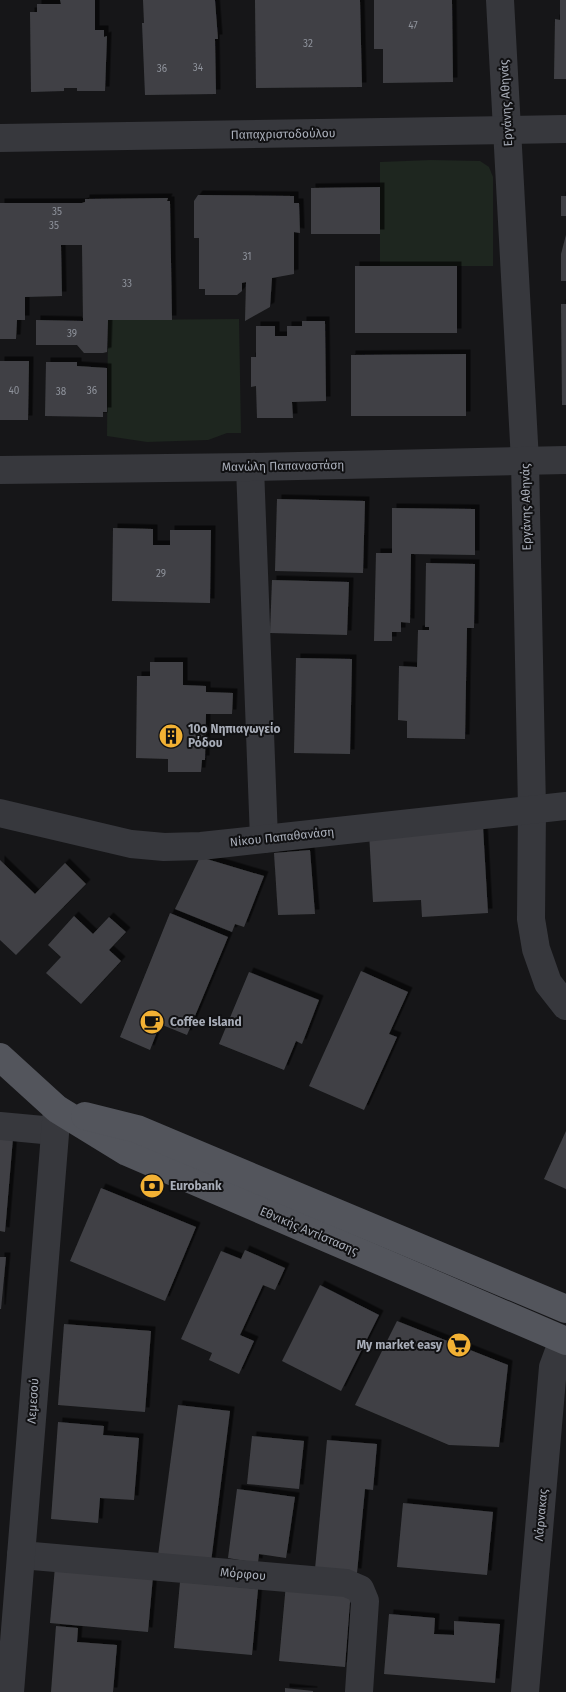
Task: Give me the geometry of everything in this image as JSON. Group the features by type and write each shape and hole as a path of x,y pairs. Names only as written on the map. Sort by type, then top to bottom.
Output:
{"main road":[{"name":"Εθνικής Αντίστασης","path":"0,1057 56,1120 565,1341"},
{"name":"Εθνικής Αντίστασης","path":"56,1120 137,1130 566,1309"}],"street":[{"name":"Εργάνης Αθηνάς","path":"500,0 525,461 532,809 532,926 536,949 548,983 566,1006"},
{"name":"Παπαχριστοδούλου","path":"0,138 566,129"},
{"name":"Μανώλη Παπαναστάση","path":"0,470 566,460"},
{"path":"250,467 264,839"},
{"name":"Νίκου Παπαθανάση","path":"0,813 103,839 164,847 201,846 566,806"},
{"path":"0,1126 56,1120"},
{"name":"Λεμεσού","path":"10,1692 56,1120"},
{"name":"Λάρνακας","path":"525,1692 553,1367 565,1341"},
{"name":"Μόρφου","path":"21,1555 346,1583 360,1589 365,1601 359,1692"}],"shaded area":[{"path":"480,161 489,167 493,177 493,266 380,266 380,162"},
{"path":"239,319 241,433 227,433 208,440 147,442 107,436 108,320"}],"building":[{"path":"60,0 95,0 95,30 104,30 104,37 107,36 105,91 77,91 77,88 64,88 64,91 31,92 30,12 37,12 37,4 61,4"},
{"path":"143,0 215,0 218,39 215,39 216,94 145,95"},
{"path":"255,0 360,0 362,87 256,88"},
{"path":"374,0 452,0 453,82 383,83 383,49 374,49"},
{"path":"560,0 566,0 566,79 554,79 555,19 560,20"},
{"path":"380,187 380,234 311,234 311,188"},
{"path":"198,195 294,196 294,203 299,203 300,233 294,232 294,274 272,278 270,307 245,321 246,282 242,283 242,291 237,295 205,295 205,289 199,289 199,238 194,238 194,201"},
{"path":"561,196 566,196 566,216 561,216"},
{"path":"168,198 167,201 170,201 172,320 108,320 107,352 103,353 84,353 77,345 36,345 36,320 83,321 82,245 61,245 62,296 25,297 25,320 17,320 16,339 0,339 0,203 82,203 85,202 85,199"},
{"path":"566,235 566,281 561,281 561,254"},
{"path":"355,266 457,266 457,333 355,333"},
{"path":"561,304 566,304 566,405 562,405"},
{"path":"302,321 325,321 326,401 292,402 293,418 257,418 256,386 251,387 251,357 256,357 256,326 275,326 275,336 287,336 287,326 302,326"},
{"path":"466,354 466,416 351,416 351,355"},
{"path":"0,361 29,361 28,420 0,420"},
{"path":"46,362 77,362 77,366 107,368 107,412 103,412 103,417 45,416"},
{"path":"277,499 365,501 363,573 275,571"},
{"path":"392,508 475,509 475,555 411,554 410,623 401,622 401,632 392,632 392,641 374,641 376,553 392,553"},
{"path":"113,528 153,529 153,545 170,545 170,530 211,530 210,603 112,601"},
{"path":"426,563 475,564 474,628 467,628 465,739 407,738 407,721 398,720 399,666 417,667 418,630 429,630 429,627 425,627"},
{"path":"272,580 349,582 347,635 270,633"},
{"path":"296,658 352,659 350,754 294,753"},
{"name":"10ο Νηπιαγωγείο Ρόδου","path":"150,662 183,662 183,685 206,686 206,692 233,693 232,714 206,714 205,760 202,760 201,772 168,772 168,759 136,758 137,676 150,676"},
{"path":"483,827 488,913 422,917 421,900 373,902 369,833"},
{"path":"310,850 315,914 278,915 274,853"},
{"path":"200,857 264,876 244,927 235,924 232,932 175,909"},
{"path":"0,860 35,894 65,863 86,884 16,955 0,940"},
{"path":"170,913 228,937 187,1035 160,1024 150,1050 120,1037"},
{"path":"74,916 93,934 109,917 126,932 109,950 121,961 81,1004 46,973 61,957 48,945"},
{"path":"361,971 408,992 389,1034 397,1037 364,1110 309,1086"},
{"path":"249,972 319,1000 302,1044 296,1041 284,1070 219,1044"},
{"path":"566,1131 566,1189 544,1179"},
{"path":"0,1137 13,1138 5,1232 0,1231"},
{"path":"101,1188 196,1227 165,1301 70,1261"},
{"path":"245,1250 285,1268 275,1290 263,1285 240,1335 254,1341 239,1374 209,1360 212,1353 181,1339 221,1251 241,1259"},
{"path":"0,1257 6,1257 1,1309 0,1309"},
{"path":"320,1285 379,1315 341,1391 282,1361"},
{"path":"397,1321 508,1365 499,1447 449,1445 355,1405"},
{"path":"64,1324 151,1331 145,1412 58,1405"},
{"path":"178,1405 230,1411 210,1570 157,1563"},
{"path":"58,1422 104,1426 103,1435 139,1438 134,1500 100,1498 98,1523 51,1519"},
{"path":"252,1436 304,1441 299,1489 247,1484"},
{"path":"327,1440 377,1444 373,1490 365,1489 357,1573 315,1569"},
{"path":"237,1489 295,1497 286,1558 259,1554 258,1563 228,1558"},
{"path":"403,1503 493,1512 487,1575 397,1567"},
{"path":"55,1567 153,1576 148,1632 50,1623"},
{"path":"180,1582 258,1589 252,1655 174,1648"},
{"path":"286,1584 351,1589 345,1667 279,1661"},
{"path":"389,1614 435,1618 434,1634 454,1635 454,1621 500,1624 495,1683 384,1674"},
{"path":"56,1626 78,1628 77,1642 117,1645 113,1692 51,1692"},
{"path":"285,1688 313,1691 313,1692 285,1692"}],"place":[{"name":"10ο Νηπιαγωγείο Ρόδου","path":"171,736"},
{"name":"Coffee Island","path":"152,1022"},
{"name":"Eurobank","path":"152,1186"},
{"name":"My market easy","path":"459,1345"}]}
